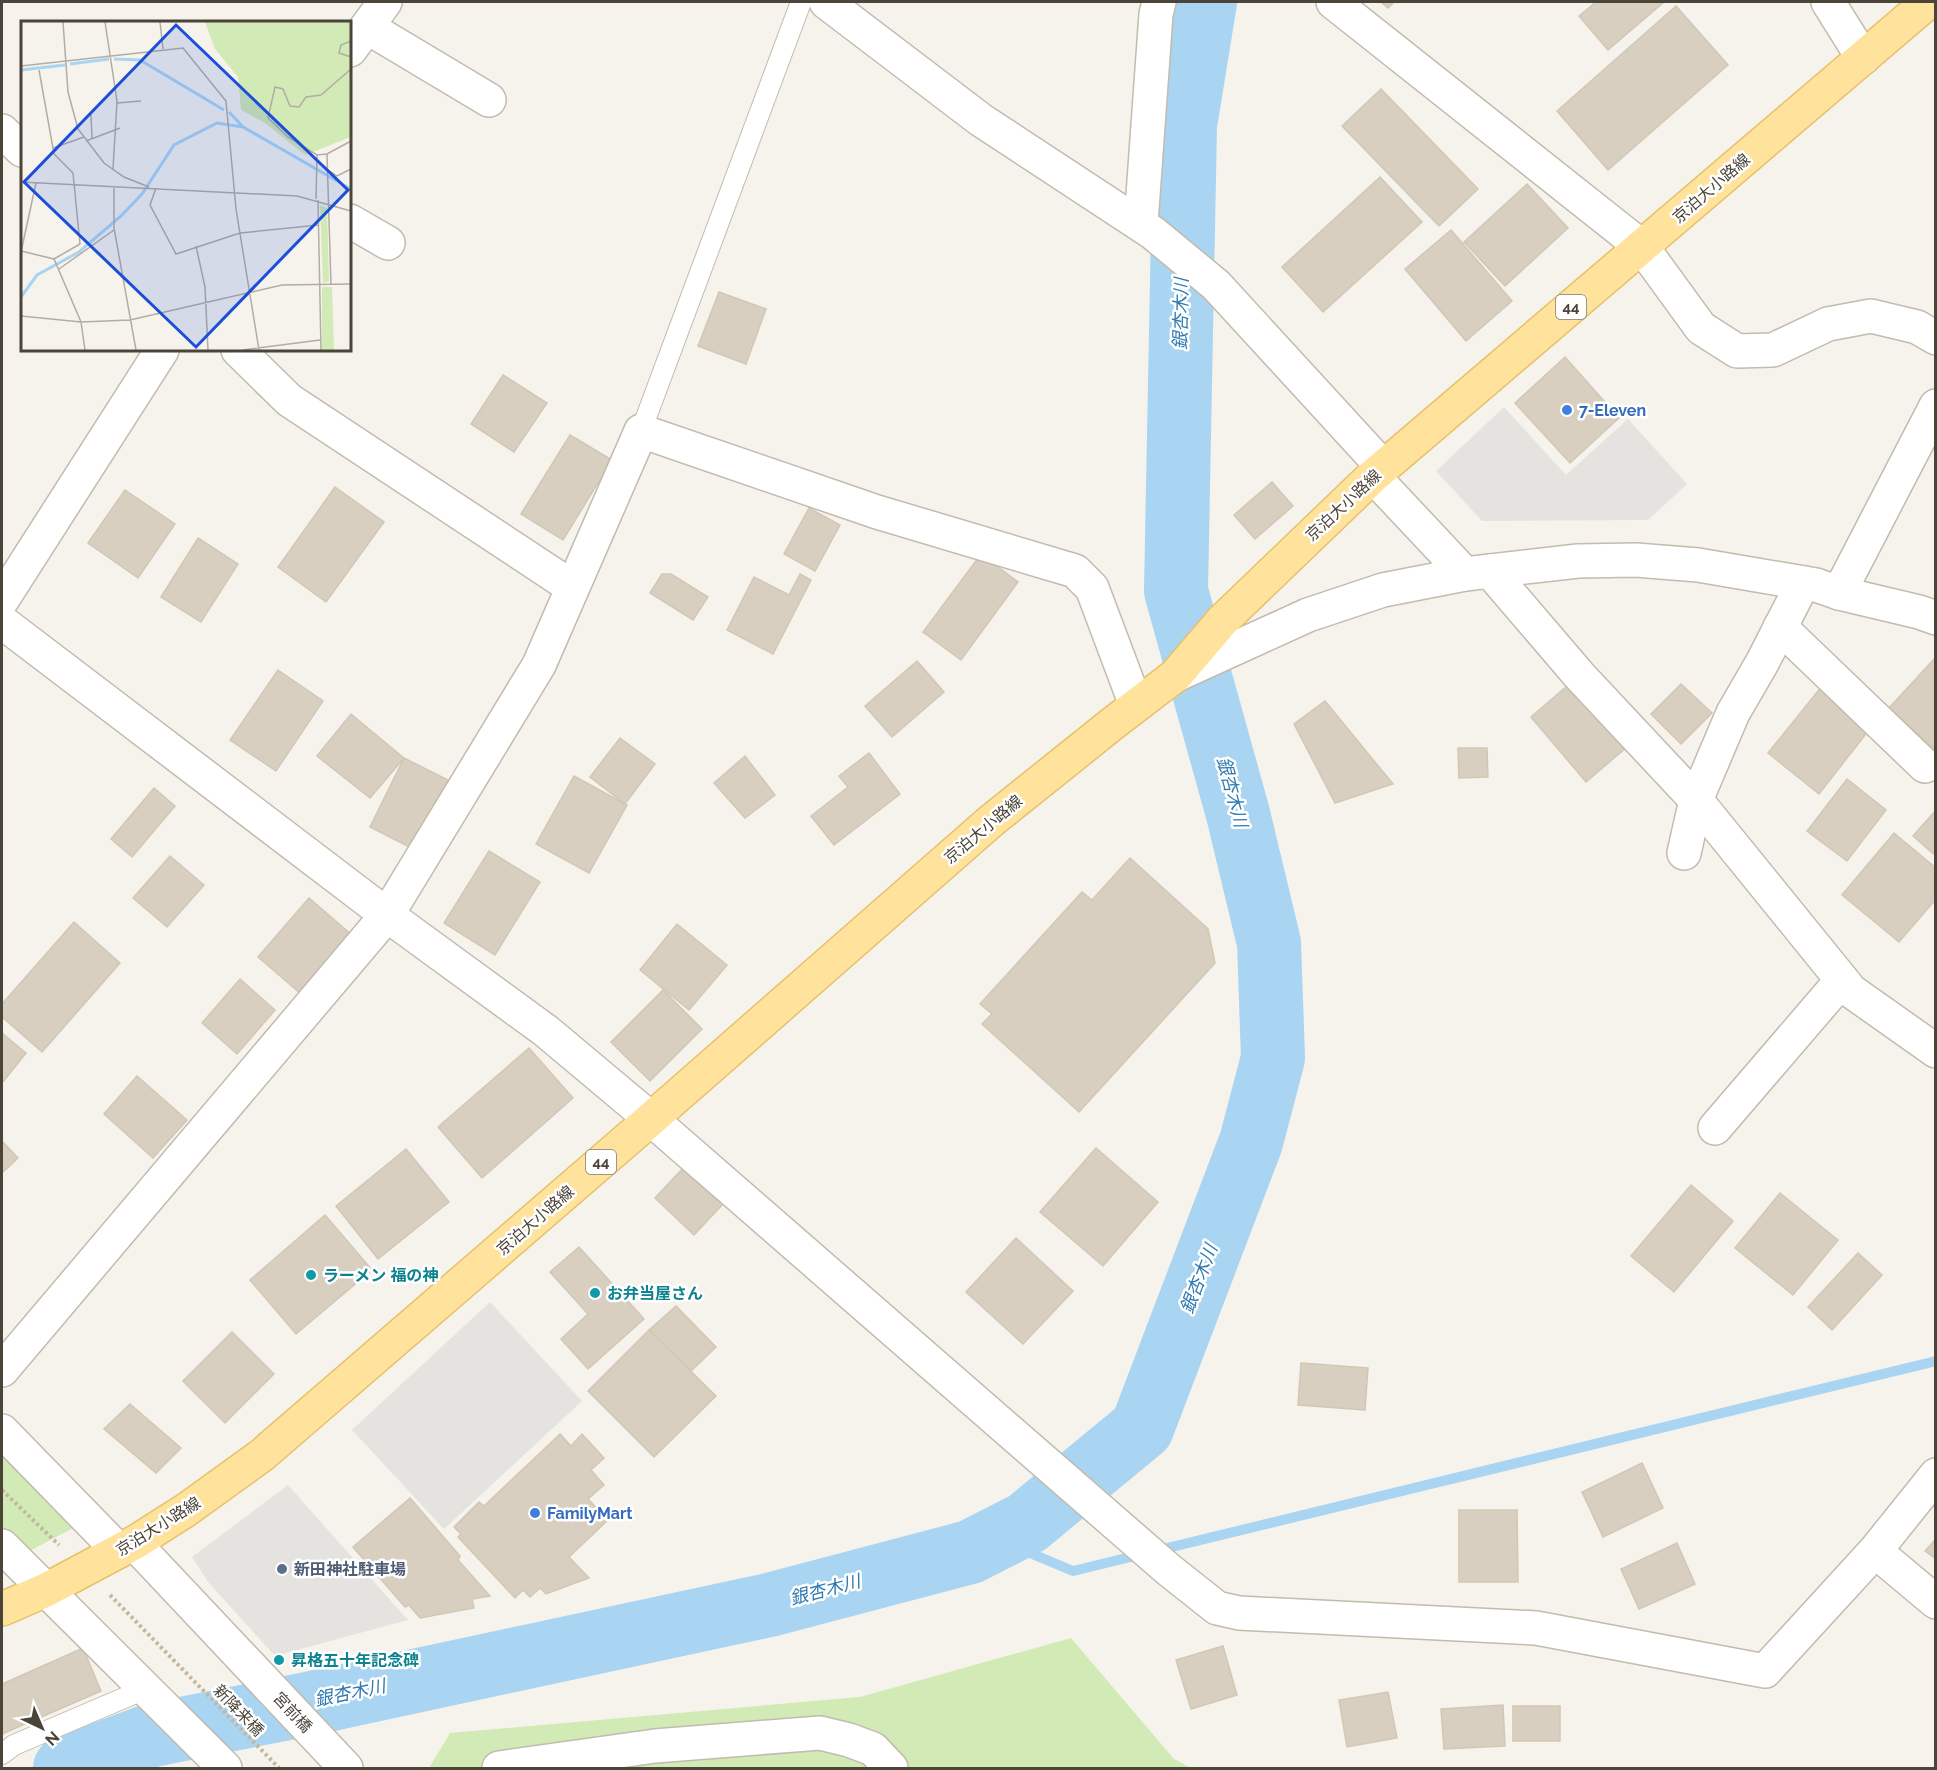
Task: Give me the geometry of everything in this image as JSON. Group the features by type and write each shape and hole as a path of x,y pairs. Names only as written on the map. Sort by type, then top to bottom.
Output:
{"main road":[{"name":"京泊大小路線","path":"2,1609 46,1590 127,1547 186,1510 262,1455 991,821 1224,636 1378,472 1928,2"}],"street":[{"path":"826,2 981,120 1147,228 1216,285 1378,472 1579,675 1696,800 1851,991 1935,1051"},
{"path":"1147,228 1156,14 1160,2"},
{"path":"1334,2 1642,247 1701,328 1737,351 1773,350 1828,324 1871,316 1917,327 1935,338"},
{"path":"1828,2 1863,58"},
{"path":"367,26 489,100"},
{"path":"2,131 21,149"},
{"path":"351,222 388,243"},
{"path":"2,600 161,351"},
{"path":"239,351 289,400 572,587"},
{"path":"1839,593 1935,406"},
{"path":"2,1370 387,915 539,665 641,431 877,512 1075,571 1092,588 1157,690"},
{"path":"1224,636 1308,615 1383,590 1477,572 1578,561 1636,560 1698,566 1816,585 1935,618"},
{"path":"1684,853 1696,800 1733,713 1762,663 1803,583"},
{"path":"2,622 387,915 546,1031 651,1119 1169,1570 1217,1608 1239,1613 1536,1628 1765,1671 1875,1551 1935,1475"},
{"path":"1780,627 1925,766"},
{"path":"1715,1128 1842,980"},
{"name":"宮前橋","path":"2,1431 127,1547 266,1683 346,1768"},
{"path":"2,1546 225,1768"},
{"path":"1875,1551 1935,1602"},
{"path":"499,1768 655,1746 820,1734 849,1740 873,1749 891,1768"}],"lane":[{"path":"641,431 801,2"},
{"path":"2,1754 14,1745 151,1695"}],"path":[{"name":"新降来橋","path":"2,1490 85,1570 279,1768"}],"green space":[{"path":"2,1451 77,1526 24,1554 2,1533"},
{"path":"1071,1638 1174,1759 1191,1768 429,1768 450,1733 860,1697"}],"shaded area":[{"path":"1504,407 1566,475 1628,419 1687,484 1648,520 1482,521 1436,471"},
{"path":"490,1302 582,1401 444,1529 352,1430"},
{"name":"新田神社駐車場","path":"288,1485 408,1620 275,1656 208,1582 192,1557"}],"building":[{"path":"1381,2 1394,2 1388,8"},
{"path":"1596,2 1664,2 1608,50 1579,16"},
{"path":"1676,6 1728,65 1608,170 1557,111"},
{"path":"1381,89 1478,189 1439,226 1342,126"},
{"path":"1380,177 1422,222 1323,312 1282,267"},
{"path":"1527,184 1568,228 1505,286 1464,242"},
{"path":"1451,230 1512,301 1466,341 1405,269"},
{"path":"719,292 766,309 746,364 698,346"},
{"name":"7-Eleven","path":"1565,357 1619,418 1570,463 1515,403"},
{"path":"503,375 547,403 514,452 471,424"},
{"path":"570,435 612,460 563,540 521,514"},
{"path":"1272,482 1293,506 1255,539 1234,515"},
{"path":"335,487 384,522 326,602 278,567"},
{"path":"125,490 175,524 138,578 88,543"},
{"path":"809,508 840,525 815,571 784,554"},
{"path":"198,538 238,564 201,622 161,597"},
{"path":"981,554 1018,582 961,660 923,632"},
{"path":"662,574 671,574 708,597 693,620 650,593"},
{"path":"800,574 811,580 773,654 727,630 754,577 789,595"},
{"path":"1936,657 1936,747 1934,749 1889,708"},
{"path":"917,661 944,692 892,737 865,706"},
{"path":"278,670 323,701 276,771 230,740"},
{"path":"1681,684 1712,713 1681,744 1651,714"},
{"path":"1567,686 1627,747 1586,782 1531,717"},
{"path":"1822,686 1872,726 1819,794 1768,753"},
{"path":"1325,701 1393,784 1335,803 1294,724"},
{"path":"351,714 404,758 370,798 317,756"},
{"path":"620,738 655,764 625,804 590,777"},
{"path":"1458,748 1487,748 1488,777 1459,778"},
{"path":"869,753 900,794 834,845 811,816 848,787 839,776"},
{"path":"745,756 775,795 745,818 714,783"},
{"path":"404,758 454,783 419,852 370,827"},
{"path":"574,776 627,805 589,873 536,844"},
{"path":"1847,779 1886,810 1847,861 1807,831"},
{"path":"154,788 175,806 132,857 111,839"},
{"path":"1936,810 1936,856 1913,836"},
{"path":"1894,833 1936,868 1936,899 1899,942 1842,895"},
{"path":"489,851 540,882 495,955 444,923"},
{"path":"170,856 204,885 167,927 133,898"},
{"path":"1130,858 1208,929 1215,963 1079,1112 982,1024 992,1014 980,1004 1082,892 1092,900"},
{"path":"309,898 352,935 301,994 258,957"},
{"path":"74,922 120,963 42,1052 2,1017 2,1004"},
{"path":"677,924 727,965 689,1010 640,970"},
{"path":"240,979 275,1010 237,1054 202,1023"},
{"path":"663,990 702,1029 650,1081 611,1042"},
{"path":"2,1033 26,1053 2,1083"},
{"path":"529,1048 573,1098 482,1178 438,1127"},
{"path":"137,1076 187,1120 153,1158 104,1114"},
{"path":"2,1141 18,1158 2,1173"},
{"path":"1096,1148 1158,1202 1103,1266 1040,1212"},
{"path":"406,1149 449,1202 378,1259 336,1206"},
{"path":"684,1167 723,1204 694,1235 655,1198"},
{"path":"1691,1185 1733,1221 1674,1292 1631,1256"},
{"path":"1780,1193 1838,1240 1793,1295 1735,1248"},
{"name":"ラーメン 福の神","path":"325,1215 372,1270 296,1334 250,1280"},
{"path":"1016,1238 1073,1291 1023,1344 966,1292"},
{"name":"お弁当屋さん","path":"579,1247 644,1319 588,1369 561,1339 588,1314 550,1272"},
{"path":"1858,1253 1882,1275 1832,1330 1808,1307"},
{"path":"676,1306 716,1347 689,1373 649,1330"},
{"path":"649,1330 716,1396 654,1457 588,1391"},
{"path":"232,1332 274,1374 225,1423 183,1381"},
{"path":"1301,1363 1368,1368 1365,1410 1298,1405"},
{"path":"130,1404 181,1448 156,1473 104,1429"},
{"name":"FamilyMart","path":"560,1434 571,1446 582,1434 604,1458 591,1470 604,1485 588,1499 608,1520 569,1557 589,1578 546,1594 540,1588 530,1597 523,1590 515,1598 458,1537 461,1534 454,1527 479,1502 484,1506"},
{"path":"1642,1463 1663,1508 1603,1537 1582,1492"},
{"path":"410,1498 460,1556 458,1560 490,1596 472,1599 474,1608 420,1618 409,1605 405,1607 353,1547"},
{"path":"1459,1510 1517,1510 1518,1582 1459,1582"},
{"path":"1936,1539 1936,1559 1925,1551"},
{"path":"1677,1543 1695,1584 1639,1609 1621,1569"},
{"path":"1223,1646 1237,1695 1191,1709 1176,1660"},
{"path":"83,1648 101,1691 2,1734 2,1684"},
{"path":"1388,1692 1397,1738 1347,1747 1339,1700"},
{"path":"1503,1705 1505,1746 1444,1749 1441,1709"},
{"path":"1513,1706 1560,1706 1560,1741 1513,1741"}],"waterway":[{"name":"銀杏木川","path":"65,1768 152,1735 769,1605 970,1552 1027,1523 1142,1428 1251,1142 1273,1058 1269,943 1238,814 1176,591 1185,125 1205,2"},
{"path":"970,1552 999,1540 1073,1571 1936,1361"}],"place":[{"name":"7-Eleven","path":"1567,410"},
{"name":"ラーメン 福の神","path":"311,1275"},
{"name":"お弁当屋さん","path":"595,1293"},
{"name":"FamilyMart","path":"535,1513"},
{"name":"新田神社駐車場","path":"282,1569"},
{"name":"昇格五十年記念碑","path":"279,1660"}]}
